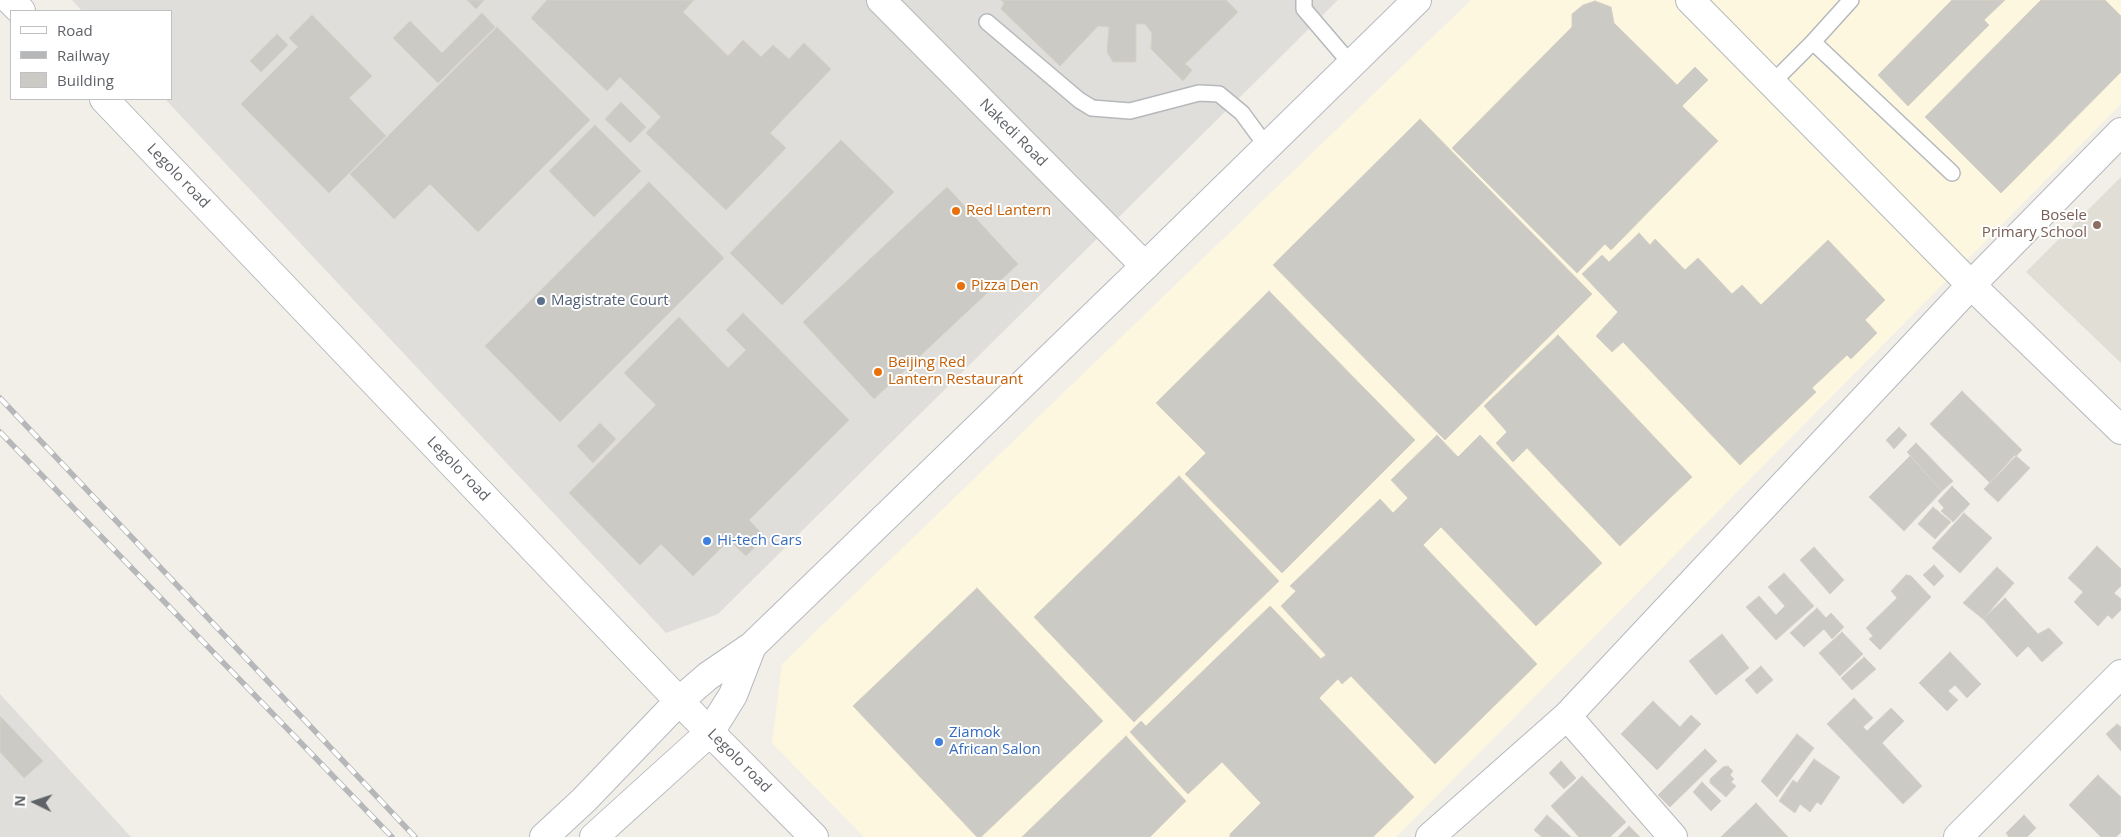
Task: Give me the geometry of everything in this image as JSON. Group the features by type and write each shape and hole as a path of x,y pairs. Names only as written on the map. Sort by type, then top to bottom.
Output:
{"street":[{"path":"10,0 20,10"},
{"name":"Nakedi Road","path":"881,0 1145,266"},
{"path":"544,837 584,800 679,701 708,676 752,646 1417,0"},
{"path":"1690,0 1971,285 2121,430"},
{"name":"Legolo road","path":"105,100 679,701 814,837"},
{"path":"1430,837 1567,716 1971,285 2121,132"},
{"path":"594,837 710,732 733,695 752,646"},
{"path":"1958,837 2121,674"},
{"path":"1567,716 1673,837"}],"lane":[{"path":"1304,0 1304,9 1351,64"},
{"path":"1772,83 1851,0"},
{"path":"988,22 1079,100 1092,108 1130,111 1200,93 1219,94 1242,113 1267,147"},
{"path":"1813,42 1952,173"}],"shaded area":[{"path":"72,0 1338,0 718,614 666,633 166,100 172,100 172,10 81,10"},
{"path":"1471,0 2121,0 2121,104 1396,837 864,837 772,743 782,664"},
{"name":"Bosele Primary School","path":"2121,177 2121,363 2026,272"},
{"path":"0,694 131,837 0,837"}],"building":[{"path":"467,0 484,0 476,9"},
{"path":"547,0 694,0 683,12 728,56 743,40 761,57 773,45 789,59 804,43 831,69 770,133 786,148 726,210 646,133 661,117 620,77 607,91 531,18"},
{"path":"1001,0 1226,0 1238,12 1185,64 1192,70 1183,81 1151,49 1152,33 1145,24 1136,24 1136,62 1113,62 1107,52 1109,27 1098,26 1060,66 1001,9 1004,3"},
{"path":"1952,0 2005,0 1984,20 1989,25 1908,106 1878,75"},
{"path":"2041,0 2105,0 2121,16 2121,72 2001,193 1925,117"},
{"path":"1595,1 1611,7 1614,23 1677,85 1695,67 1708,80 1682,106 1718,141 1611,250 1605,244 1577,273 1452,148 1572,27 1572,14 1583,5"},
{"path":"482,13 495,27 438,83 393,38 410,21 442,53"},
{"path":"312,15 372,76 349,98 386,136 329,193 241,104 298,47 289,38"},
{"path":"497,27 590,120 478,232 430,184 394,219 350,174"},
{"path":"277,34 288,45 261,72 250,61"},
{"path":"621,102 646,127 630,143 605,119"},
{"path":"1420,119 1592,294 1445,440 1273,265"},
{"path":"595,125 641,171 594,217 549,171"},
{"path":"841,140 894,192 782,305 730,253"},
{"path":"649,182 724,258 560,422 485,346"},
{"path":"947,187 1018,264 874,399 803,322"},
{"path":"1639,233 1650,245 1655,239 1685,270 1698,258 1732,294 1742,285 1761,305 1828,240 1885,300 1865,320 1877,333 1851,359 1847,355 1812,388 1816,392 1740,465 1623,342 1612,352 1596,336 1618,312 1582,274 1602,255 1609,262"},
{"path":"1269,291 1415,440 1282,573 1185,474 1206,453 1156,403"},
{"path":"743,313 849,420 749,520 765,537 746,556 729,540 693,576 661,544 640,565 569,493 656,405 624,373 679,317 728,368 746,350 726,330"},
{"path":"1558,335 1692,477 1620,546 1527,448 1513,462 1496,443 1507,432 1484,406"},
{"path":"1962,391 2022,450 1990,483 1930,424"},
{"path":"600,423 616,439 593,463 577,446"},
{"path":"1899,427 1907,435 1894,449 1886,440"},
{"path":"1437,435 1458,457 1480,435 1602,563 1536,626 1441,527 1423,545 1537,664 1435,764 1351,676 1342,684 1338,679 1319,698 1414,797 1373,837 1230,837 1230,834 1261,803 1222,762 1188,794 1130,732 1141,721 1146,726 1270,606 1321,659 1326,655 1281,606 1296,591 1290,586 1380,499 1393,513 1408,498 1391,480"},
{"path":"1916,443 1953,481 1942,491 1907,452"},
{"path":"2015,455 2030,468 1998,502 1984,489"},
{"path":"1910,456 1942,491 1904,531 1869,497"},
{"path":"1179,476 1279,581 1134,722 1034,617"},
{"path":"1952,486 1970,504 1953,522 1941,511 1944,508 1938,501"},
{"path":"1933,507 1951,522 1935,539 1918,524"},
{"path":"1964,513 1992,538 1960,573 1932,548"},
{"path":"2097,546 2121,569 2121,586 2114,593 2121,599 2121,610 2112,619 2108,615 2098,626 2074,602 2083,592 2068,578"},
{"path":"1814,547 1844,580 1830,594 1800,560"},
{"path":"1934,565 1944,576 1934,586 1923,575"},
{"path":"1997,567 2014,583 1983,619 1963,603"},
{"path":"1784,573 1814,606 1776,640 1746,607 1759,596 1776,615 1785,606 1768,587"},
{"path":"1906,575 1911,576 1931,597 1880,650 1869,639 1873,636 1866,628 1897,598 1891,591"},
{"path":"977,588 1103,721 981,837 977,837 853,706"},
{"path":"2005,598 2038,634 2049,628 2063,643 2042,662 2028,646 2017,657 1983,619"},
{"path":"1817,608 1826,618 1831,613 1844,627 1832,639 1824,629 1804,647 1790,633"},
{"path":"1842,632 1863,654 1840,676 1819,653"},
{"path":"1722,634 1749,668 1716,695 1689,661"},
{"path":"1950,652 1981,684 1967,698 1955,685 1948,691 1958,700 1947,711 1919,683"},
{"path":"1864,657 1876,669 1852,690 1841,678"},
{"path":"1761,666 1773,680 1757,694 1745,680"},
{"path":"1854,698 1873,718 1863,727 1867,731 1891,708 1904,721 1882,743 1922,786 1903,804 1827,724"},
{"path":"1653,701 1680,727 1691,715 1701,724 1657,770 1621,734"},
{"path":"0,716 43,761 24,778 0,752"},
{"path":"2117,724 2121,727 2121,751 2106,734"},
{"path":"1797,734 1814,748 1777,797 1761,781"},
{"path":"1126,736 1186,801 1150,837 1022,837"},
{"path":"1705,749 1717,761 1670,807 1658,795"},
{"path":"1814,759 1840,777 1821,805 1817,802 1810,812 1800,804 1795,813 1779,801 1793,780 1797,783"},
{"path":"1561,761 1576,778 1564,789 1549,773"},
{"path":"1728,766 1733,771 1730,775 1734,779 1731,782 1736,786 1726,797 1710,783 1710,779 1723,767"},
{"path":"2098,775 2121,797 2121,832 2116,837 2101,837 2069,805"},
{"path":"1582,776 1626,822 1610,837 1579,837 1551,806"},
{"path":"1702,782 1721,801 1711,811 1693,792"},
{"path":"1756,803 1788,837 1721,837"},
{"path":"1547,815 1571,837 1542,837 1534,830"},
{"path":"2024,815 2036,828 2027,837 2009,837 2006,833"},
{"path":"1629,826 1640,837 1618,837"}],"railway":[{"path":"0,398 415,837"},
{"path":"0,432 392,837"}],"place":[{"name":"Red Lantern","path":"956,211"},
{"name":"Bosele Primary School","path":"2097,225"},
{"name":"Pizza Den","path":"961,286"},
{"name":"Magistrate Court","path":"541,301"},
{"name":"Beijing Red Lantern Restaurant","path":"878,372"},
{"name":"Hi-tech Cars","path":"707,541"},
{"name":"Ziamok African Salon","path":"939,742"}]}
